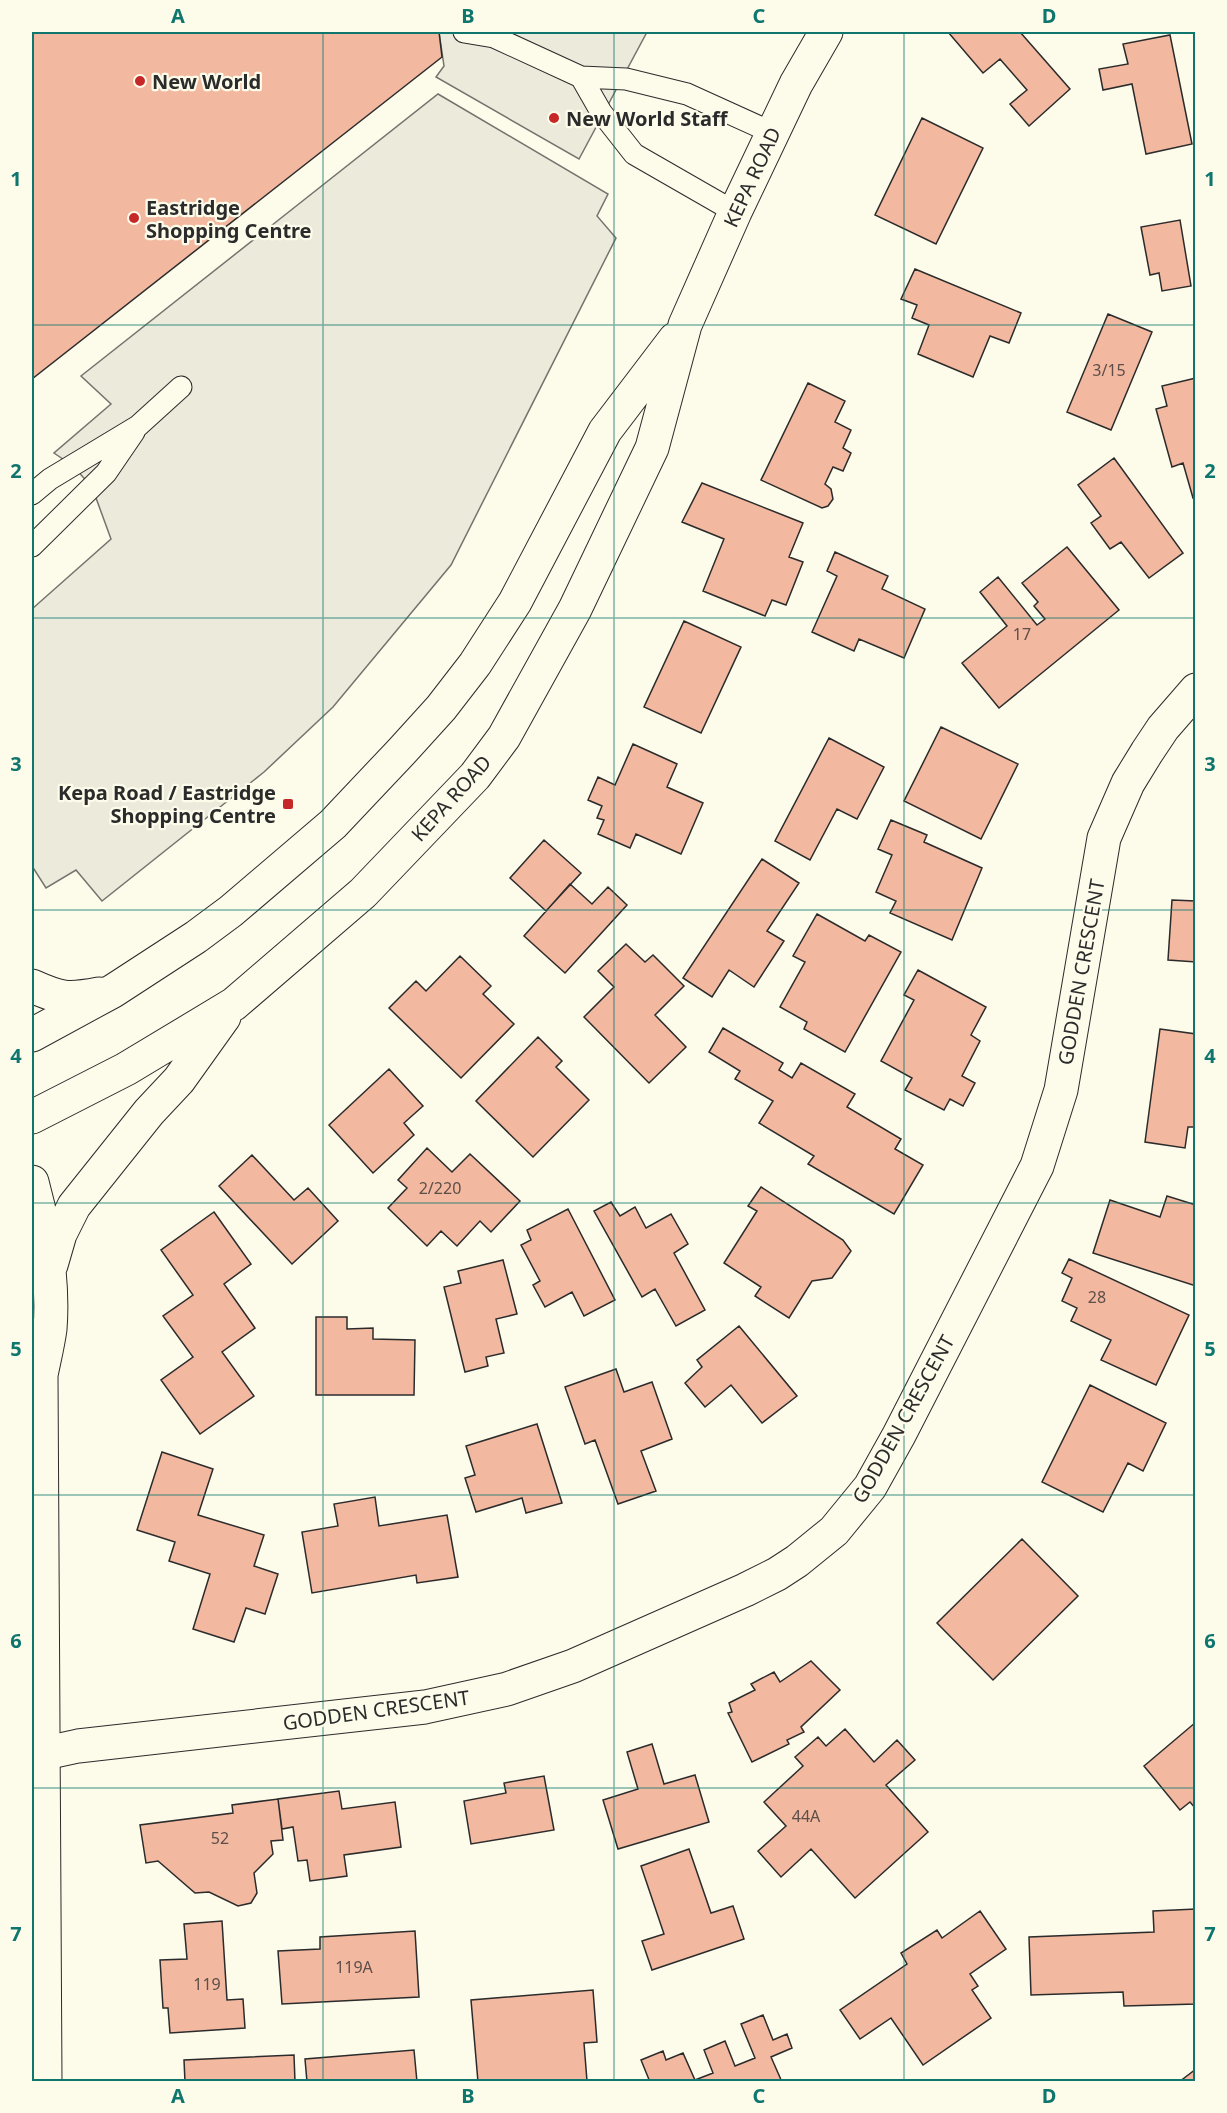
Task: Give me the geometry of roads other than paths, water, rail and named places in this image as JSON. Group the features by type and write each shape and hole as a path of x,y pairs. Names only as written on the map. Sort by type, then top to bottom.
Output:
{"main road":[{"name":"KEPA ROAD","path":"32,1117 126,1069 234,1004 363,892 475,776 504,737 575,609 652,448 685,326 735,212 796,84 826,32"},
{"name":"KEPA ROAD","path":"32,1035 113,991 196,937 285,866 333,824 441,708 475,664 515,602 605,431 685,326"},
{"name":"GODDEN CRESCENT","path":"38,1754 78,1746 424,1707 507,1689 573,1666 745,1590 797,1561 834,1531 870,1487 1038,1166 1061,1090 1104,838 1128,783 1147,752 1196,690"},
{"path":"32,986 54,996 71,999 113,991"},
{"path":"50,1270 60,1234 74,1206 142,1120 178,1080 234,1004"},
{"path":"32,1182 50,1270 50,1329 36,1364 38,1754 45,2082"}],"lane":[{"path":"464,32 494,37 581,77 626,79 687,94 773,133"},
{"path":"581,77 601,112 634,154 735,212"},
{"path":"32,494 50,479 138,426 181,387"},
{"path":"32,546 106,473 138,426"}],"place":[{"name":"New World","path":"140,81"},
{"name":"New World Staff","path":"554,118"},
{"name":"Eastridge Shopping Centre","path":"134,218"},
{"name":"Kepa Road / Eastridge Shopping Centre","path":"288,804"}]}
